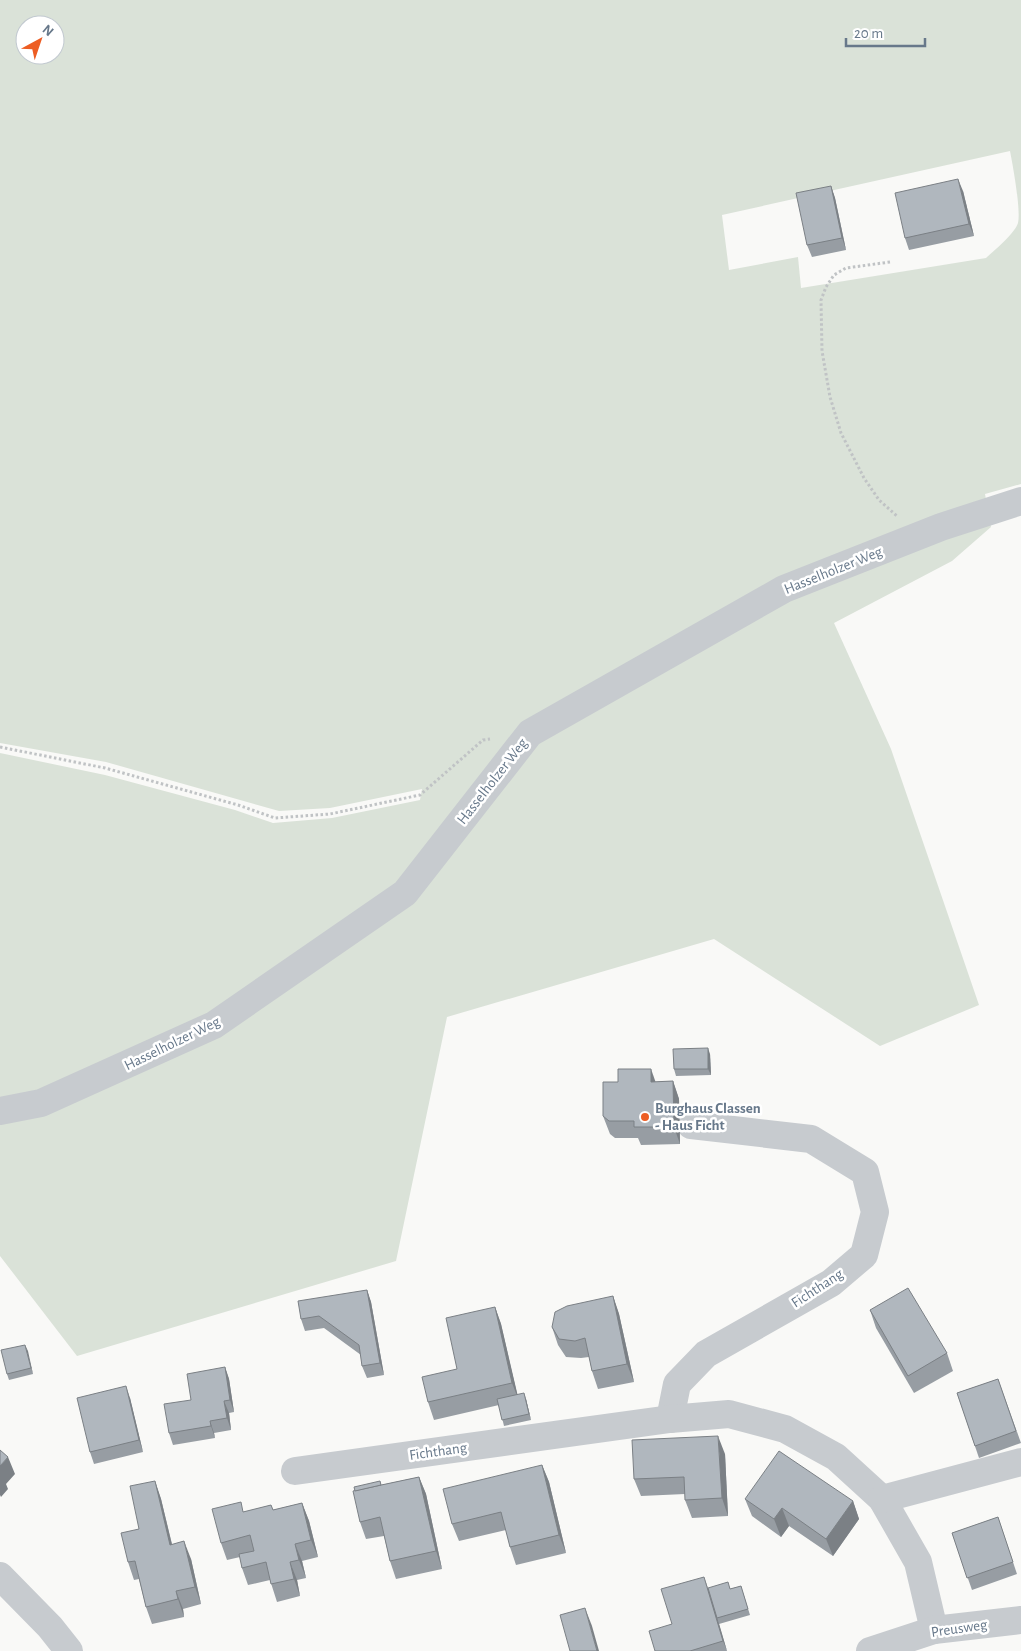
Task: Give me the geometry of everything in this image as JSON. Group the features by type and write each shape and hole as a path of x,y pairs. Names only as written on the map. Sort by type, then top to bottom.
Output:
{"street":[{"name":"Hasselholzer Weg","path":"0,1111 41,1103 214,1025 405,893 530,733 784,589 922,535 1021,501"},
{"name":"Fichthang","path":"670,1419 677,1384 706,1354 831,1282 864,1255 875,1212 865,1172 811,1139 691,1125"},
{"name":"Fichthang","path":"295,1471 670,1419 730,1414 785,1429 836,1457 882,1499 918,1562 934,1630"},
{"path":"882,1499 1021,1462"},
{"path":"0,1576 50,1627 69,1651"},
{"name":"Preusweg","path":"870,1651 934,1630 1021,1620"}],"path":[{"path":"890,262 852,267 834,275 826,287 821,300 822,351 830,397 841,433 864,478 880,500 903,522 922,535"},
{"path":"0,747 105,768 238,804 275,818 330,814 420,794 483,740 530,733"}],"shaded area":[{"path":"0,0 1021,0 1021,484 985,494 991,527 952,561 834,623 891,749 979,1005 880,1046 714,939 447,1017 396,1261 77,1356 0,1256 0,1123 209,1018 39,1096 0,1102 0,753 105,775 235,810 273,823 332,818 420,800 422,789 330,808 279,811 106,762 0,743","holes":["1010,151 1018,198 1018,223 1009,236 986,258 801,288 798,257 729,270 722,215"]}],"building":[{"path":"958,179 969,224 905,238 895,193"},
{"path":"831,186 842,238 807,245 796,193"},
{"path":"708,1048 708,1069 674,1069 673,1049"},
{"name":"Burghaus Classen - Haus Ficht","path":"618,1069 651,1069 651,1082 673,1081 674,1127 634,1127 634,1121 609,1121 603,1116 603,1082 618,1082"},
{"path":"908,1288 947,1353 908,1376 870,1310"},
{"path":"367,1290 380,1363 362,1366 359,1345 319,1316 301,1319 298,1301"},
{"path":"613,1296 627,1364 592,1371 585,1338 575,1341 559,1339 552,1327 555,1312 567,1306"},
{"path":"495,1307 512,1383 428,1402 422,1377 457,1369 446,1318"},
{"path":"25,1345 31,1368 7,1374 1,1350"},
{"path":"225,1367 230,1400 224,1401 227,1418 210,1421 211,1426 169,1433 164,1404 191,1400 187,1374"},
{"path":"998,1379 1016,1431 975,1446 957,1393"},
{"path":"126,1386 139,1440 90,1452 77,1398"},
{"path":"524,1393 529,1414 502,1420 497,1399"},
{"path":"718,1436 722,1498 685,1500 684,1477 634,1479 632,1440"},
{"path":"0,1450 8,1457 0,1466"},
{"path":"779,1451 853,1501 826,1539 782,1508 774,1519 745,1499"},
{"path":"542,1465 559,1535 510,1547 501,1512 452,1524 443,1489"},
{"path":"419,1477 436,1551 390,1561 380,1517 360,1522 353,1491"},
{"path":"155,1481 170,1545 184,1541 195,1587 176,1591 178,1599 146,1607 135,1561 128,1562 121,1533 139,1529 130,1486"},
{"path":"380,1481 381,1485 355,1491 354,1487"},
{"path":"241,1502 243,1512 271,1505 273,1510 302,1503 311,1540 295,1544 299,1560 290,1562 294,1579 271,1584 266,1562 242,1568 239,1554 254,1551 250,1535 221,1543 212,1509"},
{"path":"998,1517 1013,1562 967,1578 952,1533"},
{"path":"704,1577 723,1641 690,1651 655,1651 649,1631 672,1624 661,1589"},
{"path":"728,1582 730,1589 741,1586 748,1609 717,1618 708,1588"},
{"path":"585,1608 597,1651 570,1651 560,1615"}],"place":[{"name":"Burghaus Classen - Haus Ficht","path":"645,1117"}]}
